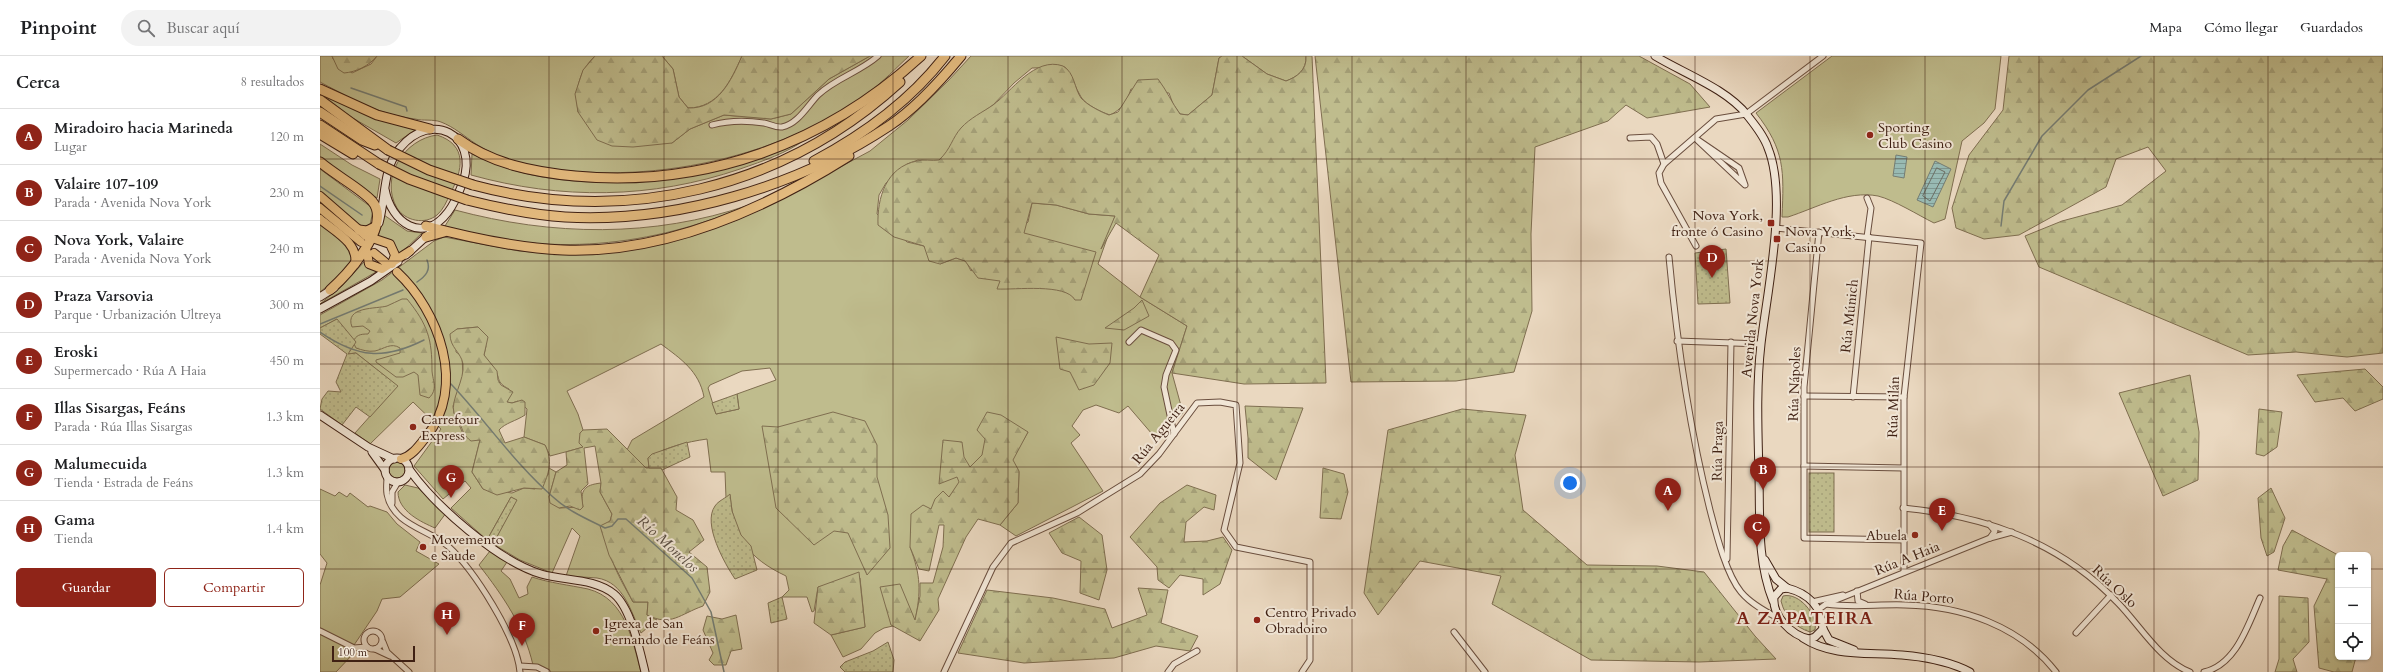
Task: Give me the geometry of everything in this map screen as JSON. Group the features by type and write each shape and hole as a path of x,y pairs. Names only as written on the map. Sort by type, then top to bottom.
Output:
{"highway":[{"path":"458,140 475,151 508,165 563,175 608,178 682,173 744,160 812,133 870,98 921,56"},
{"path":"320,112 362,140 388,150 429,170 473,185 518,195 580,202 659,197 718,184 773,165 833,134 883,98 927,56"},
{"path":"753,190 840,147 876,122 910,94 945,56"},
{"path":"430,227 513,246 564,250 604,248 658,240 710,226 757,205 837,164 865,146 891,125 946,74 961,56"},
{"path":"320,89 377,115 430,129"},
{"path":"320,100 388,150"},
{"path":"320,125 379,164"},
{"path":"320,134 356,155 379,164 409,179 467,200 538,214 592,218 648,215 729,198 798,175 845,152 891,125"},
{"path":"320,162 372,202 377,213 372,239 355,265 330,290"},
{"path":"359,230 367,231 375,227"},
{"path":"426,237 446,231"}],"main road":[{"path":"320,196 359,230 372,239 385,242 392,246 395,255 384,269 375,268 368,262 371,252 388,263"},
{"path":"320,208 361,242"},
{"path":"320,219 353,248 356,253 355,265"},
{"path":"388,263 410,251"},
{"path":"397,272 415,291 432,318 442,346 444,359 444,390 439,415 430,432 410,455 398,459"},
{"path":"409,467 410,455"}],"street":[{"path":"712,125 729,121 744,120 781,127 789,124 818,95 833,84 858,72 878,56"},
{"name":"Avenida Nova York","path":"1655,56 1738,105 1746,114 1768,148 1773,165 1776,202 1775,228 1761,344 1758,432 1761,544 1764,574 1774,604"},
{"path":"1696,246 1661,182 1659,173 1664,164 1716,119 1746,114 1823,56"},
{"path":"320,297 349,276 371,252 372,239 382,213 388,171 400,148 410,138 430,129 444,130 458,140 465,152 466,169 453,205 441,219 430,227 426,237 380,275 320,309"},
{"path":"1630,138 1651,137 1657,144 1664,164"},
{"path":"1695,138 1739,168 1745,185 1703,147 1695,138"},
{"path":"385,189 390,207 400,221 412,226 430,227"},
{"name":"Rúa Múnich","path":"1853,397 1871,208 1867,198"},
{"path":"1775,228 1868,237"},
{"name":"Rúa Nápoles","path":"1819,232 1804,396 1804,538 1904,540"},
{"name":"Rúa Milán","path":"1868,237 1920,243 1904,397 1904,572"},
{"path":"1669,257 1677,341 1696,454 1718,540 1732,577 1741,592 1761,609 1782,620"},
{"path":"1129,342 1141,330 1170,343 1176,350 1166,375 1164,388 1174,434"},
{"path":"1677,341 1761,344"},
{"name":"Rúa Praga","path":"1726,560 1728,549 1731,342"},
{"path":"1804,396 1904,397"},
{"name":"Rúa Agueira","path":"944,672 993,567 1011,543 1077,513 1140,474 1160,454 1197,403 1220,402 1236,405 1240,463 1224,530 1236,547 1310,562 1310,660 1302,672"},
{"path":"320,415 368,447 398,459 409,467 424,488 466,528 507,558 533,571 596,584 614,594 622,603 645,672"},
{"path":"368,447 390,480 414,482 424,488"},
{"path":"398,459 387,464 387,496 404,521 433,536 456,554 501,618 515,646 520,672"},
{"path":"1804,466 1903,468"},
{"path":"392,504 392,492 401,481 408,476 409,467"},
{"name":"Rúa Oslo","path":"1903,508 1948,513 1984,522 2030,540 2076,566 2111,595 2166,657 2177,667 2190,672"},
{"path":"1984,522 1994,527 1995,531 1990,538"},
{"name":"Rúa A Haia","path":"1818,610 1826,604 1904,572 1990,538 2012,532"},
{"name":"Avenida Nova York","path":"1761,544 1767,566 1776,579 1787,588"},
{"path":"1761,609 1768,609 1774,604 1777,593 1787,588 1799,591 1812,602 1818,610 1823,628 1829,640 1864,653"},
{"path":"1857,592 1858,601 1868,605"},
{"name":"Rúa A Haia","path":"1812,602 1857,592"},
{"path":"2076,633 2111,595"},
{"name":"Rúa A Haia","path":"1837,596 1843,597"},
{"name":"Rúa Porto","path":"1843,597 1852,602 1868,605"},
{"path":"2208,671 2228,660 2248,625 2260,598"},
{"path":"1774,604 1782,620 1793,632 1812,644 1831,650 1929,658 1970,672"},
{"name":"Rúa Porto","path":"1826,604 1935,607 1967,613 1990,622 2019,638 2037,652 2056,672"},
{"path":"1803,638 1815,637 1823,628"},
{"path":"320,631 354,648 367,647 391,656"},
{"path":"367,647 364,640 368,633 376,631 382,637 384,647 391,656 409,672"},
{"path":"1454,632 1485,672"},
{"path":"375,649 379,648 382,641"},
{"path":"1168,672 1174,664 1197,651"},
{"path":"520,666 537,667 547,672"}],"green space":[{"path":"320,56 332,56 333,59 352,73 371,64 377,56 595,56 589,62 581,75 577,97 578,112 672,143 690,129 724,115 771,119 791,114 829,79 870,56 909,56 869,92 832,116 791,136 748,152 702,164 656,170 609,173 564,170 514,162 486,150 455,129 441,122 402,117 372,108 320,82"},
{"path":"332,56 377,56 362,68 344,73 338,69"},
{"path":"595,56 662,56 673,69 679,97 688,108 708,104 715,99 728,84 742,56 870,56 829,79 791,114 771,119 724,115 690,129 672,143 633,147 612,146 597,140 578,112 575,94 583,70"},
{"path":"662,56 742,56 728,83 715,98 698,107 688,108 679,97 673,69"},
{"path":"971,56 1222,56 1219,58 1212,95 1188,115 1180,114 1173,104 1169,93 1131,89 1123,105 1110,115 1094,108 1083,100 1065,67 1032,68 1014,83 993,105 961,129 949,151 939,161 918,160 907,164 886,183 879,195 877,214 907,242 924,246 940,264 956,258 966,261 971,271 1028,222 1032,203 1056,205 1089,214 1115,216 1098,264 1140,297 1187,326 1172,373 1183,413 1158,441 1128,406 1119,413 1096,405 1083,410 1072,426 1080,435 1071,443 1103,491 1016,536 1000,525 1018,503 1019,472 1012,460 1028,432 982,455 910,547 914,557 919,584 915,621 884,628 875,633 861,649 843,657 831,635 865,627 860,578 818,587 814,611 812,612 807,597 782,597 789,590 786,576 762,562 745,545 739,535 732,510 730,495 726,498 725,472 711,472 707,439 676,446 655,454 648,458 649,468 646,468 627,450 632,440 704,397 698,380 688,366 661,344 567,391 578,414 583,430 580,433 584,447 550,456 545,445 524,437 527,409 518,401 512,403 507,402 509,389 500,382 496,371 484,355 486,346 478,327 457,329 456,352 462,356 463,377 453,406 454,413 464,436 480,440 472,472 483,489 512,493 524,488 535,489 548,475 549,468 556,472 549,497 559,508 583,507 582,496 584,489 591,485 601,483 600,492 612,514 608,538 612,560 616,571 633,602 648,602 647,615 657,620 641,633 630,607 614,585 597,578 566,576 580,536 572,528 552,573 520,560 493,544 516,500 511,497 487,540 451,508 471,488 465,481 443,499 414,466 441,429 413,402 370,444 355,433 397,386 356,353 347,354 337,319 320,328 320,315 382,280 434,241 444,237 519,251 545,253 686,237 734,221 766,207 870,151 908,120","holes":["770,368 776,380 737,394 739,409 716,414 708,388 710,385 742,371"]},
{"path":"1222,56 1242,56 1267,74 1286,81 1297,75 1303,69 1306,56 1312,56 1326,383 1244,384 1172,373 1187,326 1140,297 1159,255 1116,223 1101,249 1115,216 1089,214 1056,205 1032,203 1024,233 1096,252 1081,300 1075,300 1070,295 1062,291 1051,289 997,289 1000,281 978,278 965,261 956,258 940,264 929,261 924,246 894,237 878,225 879,204 882,194 891,177 898,170 906,164 919,160 939,160 965,124 993,105 1024,77 1043,66 1053,64 1063,66 1070,73 1081,98 1090,106 1109,115 1118,112 1138,80 1158,79 1180,114 1188,115 1212,95 1219,58"},
{"path":"1242,56 1306,56 1306,61 1303,69 1297,75 1286,81 1267,74"},
{"path":"1315,56 1639,56 1690,84 1710,107 1647,118 1626,105 1608,121 1535,147 1531,234 1532,311 1514,372 1456,381 1351,382"},
{"name":"Sporting Club Casino","path":"1832,56 2001,56 1995,109 1984,123 1962,141 1945,219 1934,223 1891,201 1878,196 1866,195 1855,195 1843,198 1788,217 1782,217 1783,187 1781,162 1773,138 1756,113"},
{"path":"2009,56 2383,56 2383,353 2347,357 2296,352 2248,355 2039,267 2025,236 2062,221 2122,205 2166,171 2148,147 2116,159 2106,187 2019,235 1984,239 1956,228 1952,208 1969,155 2003,110"},
{"path":"320,93 415,130 396,143 351,117"},
{"path":"437,135 447,139 454,145 458,152 460,167 458,176 446,202 437,215 421,221 410,219 397,208 392,196 391,184 393,172 398,161 415,144 425,138"},
{"path":"806,139 783,153 740,169 707,179 640,191 606,193 539,189 471,175 472,154 514,170 568,181 649,181 700,174 723,169"},
{"path":"320,144 352,165 380,179 377,198 351,182 322,160 320,157"},
{"path":"320,169 371,207 373,211 370,225 362,227 357,224 320,191"},
{"path":"749,205 712,219 675,230 637,239 599,243 560,244 522,242 483,236 445,226 455,210 492,219 565,229 602,230 639,228 713,216"},
{"path":"384,215 407,231 422,233 399,255 392,242 378,237"},
{"path":"320,224 349,247 352,259 341,275 320,292"},
{"path":"1726,249 1730,303 1698,304 1695,253"},
{"path":"364,262 376,272 320,304 341,287"},
{"path":"402,299 407,299 420,317 430,341 434,388 432,395 429,398 420,395 418,375 414,372 403,377 396,377 376,362 376,360 400,353 400,348 397,346 391,346 375,351 367,351 356,348 353,342 357,336 368,334 370,331 363,326 352,327 351,320 353,315 363,310 387,306"},
{"path":"1142,300 1149,316 1124,330 1105,328 1134,308"},
{"path":"337,319 356,342 348,354 356,353 398,386 370,417 356,407 342,425 320,409 322,399 328,391 341,392 336,382 347,354 320,334 320,328"},
{"path":"478,327 488,337 484,355 497,371 498,380 501,385 513,392 507,402 512,403 522,400 525,402 525,415 499,430 505,443 524,437 545,445 549,456 549,467 547,478 542,489 524,488 497,495 483,489 472,472 480,440 471,441 467,437 454,413 454,402 462,377 463,364 450,339 450,334 457,329"},
{"path":"1056,337 1089,344 1112,343 1110,363 1094,385 1079,390 1070,372 1060,369"},
{"path":"2365,369 2383,387 2383,399 2355,411 2343,398 2315,402 2297,375"},
{"path":"2190,375 2199,432 2198,480 2163,496 2119,393"},
{"path":"737,394 739,409 716,414 712,403"},
{"path":"1245,406 1303,408 1276,480 1248,458"},
{"path":"1462,409 1526,415 1515,455 1523,510 1587,565 1657,566 1704,572 1755,636 1776,659 1699,662 1591,660 1492,604 1501,576 1420,561 1378,615 1364,593 1388,430"},
{"path":"2259,409 2282,412 2277,447 2264,456 2256,454"},
{"path":"833,412 865,421 877,445 877,477 888,515 890,548 867,575 848,533 834,531 814,545 776,508 762,426 778,427"},
{"path":"987,412 1001,415 1028,432 1013,460 1019,471 1018,503 1000,525 978,519 966,537 938,599 939,610 920,641 891,625 880,587 900,584 915,620 920,596 920,583 933,583 943,547 944,525 939,525 929,571 919,569 910,547 911,514 923,505 931,509 935,499 943,491 949,497 959,482 957,477 939,484 943,440 962,442 964,457 970,467 982,455 985,439 977,430"},
{"path":"607,429 646,468 661,468 677,497 676,510 693,520 704,540 689,552 707,567 710,592 703,606 675,618 663,620 647,615 648,602 633,602 609,555 600,526 610,521 612,514 600,492 601,483 595,446 584,448 588,484 581,491 583,507 580,510 570,506 559,508 550,503 549,497 556,472 567,465 566,452 583,447 579,443 580,433 583,430"},
{"path":"687,442 690,457 662,470 661,468 649,468 648,458 652,454"},
{"path":"394,462 400,462 405,467 403,476 400,478 394,478 389,473 389,467"},
{"path":"1323,468 1344,474 1348,492 1341,519 1320,518"},
{"path":"1809,473 1834,473 1834,532 1809,532"},
{"path":"405,485 418,488 446,513 435,528 423,523 411,515 402,505 398,492"},
{"path":"1187,485 1216,495 1214,510 1204,507 1186,522 1184,542 1207,541 1223,537 1232,550 1220,584 1203,595 1203,579 1180,575 1169,588 1158,580 1157,567 1130,537 1160,503"},
{"path":"2271,488 2285,518 2274,552 2267,556 2261,538 2258,498"},
{"path":"320,489 335,496 339,492 347,497 350,493 368,507 370,506 387,512 397,524 420,542 416,551 439,564 400,597 382,599 377,611 350,651 353,654 336,672 320,672 320,585 327,563 320,554"},
{"path":"730,494 732,511 741,535 751,546 757,570 735,579 716,544 711,523 715,506"},
{"path":"511,497 517,500 493,544 487,540"},
{"path":"1079,517 1102,535 1107,570 1099,600 1080,593 1081,561 1062,553 1049,533"},
{"path":"2292,530 2335,553 2335,660 2355,660 2352,672 2334,672 2319,668 2314,606 2327,579 2278,570 2283,546"},
{"path":"490,551 507,562 501,571 510,579 519,598 528,594 527,587 532,577 588,589 601,594 611,602 619,611 625,622 641,672 549,672 543,667 533,665 524,637 512,612 479,565"},
{"path":"859,572 865,627 831,635 814,623 818,587"},
{"path":"1138,588 1168,590 1161,623 1198,636 1190,651 1156,646 1114,658 1024,663 958,653 987,590 1053,598 1105,609 1112,628 1147,615"},
{"path":"1783,596 1795,598 1806,606 1814,618 1815,630 1810,632 1791,621 1785,612 1781,601"},
{"path":"2279,596 2308,598 2309,642 2293,659 2297,672 2275,672 2279,659"},
{"path":"782,597 787,619 771,623 768,603"},
{"path":"736,615 742,649 731,651 726,665 714,665 709,660 713,653 703,630 707,616 722,619"},
{"path":"888,642 894,660 893,672 845,672 840,667 845,662 873,651"}],"water":[{"path":"1896,155 1907,157 1904,178 1893,176"},
{"name":"Sporting Club Casino","path":"1935,161 1951,169 1933,207 1917,200"}],"waterway":[{"path":"2001,226 2004,201 2042,136 2088,90 2141,56"},
{"path":"351,88 406,107 407,111"},
{"path":"320,186 362,215"},
{"path":"417,282 428,270 427,260"},
{"path":"320,324 403,290"},
{"name":"Río Monelos","path":"320,332 347,347 371,353 396,351 424,340"},
{"name":"Río Monelos","path":"451,384 526,471 559,502 605,528 612,526 618,519 626,519 692,578 711,612 724,672"}],"place":[{"name":"Sporting Club Casino","path":"1870,135"},
{"name":"Nova York, fronte ó Casino","path":"1771,223"},
{"name":"Nova York, Casino","path":"1777,239"},
{"name":"Praza Varsovia","path":"1712,278"},
{"name":"Carrefour Express","path":"413,427"},
{"name":"Valaire 107-109","path":"1763,490"},
{"name":"Malumecuida","path":"451,498"},
{"name":"Miradoiro hacia Marineda","path":"1668,511"},
{"name":"Eroski","path":"1942,531"},
{"name":"Abuela","path":"1915,535"},
{"name":"Movemento e Saude","path":"423,547"},
{"name":"Nova York, Valaire","path":"1757,547"},
{"name":"Centro Privado Obradoiro","path":"1257,620"},
{"name":"Igrexa de San Fernando de Feáns","path":"596,631"},
{"name":"Gama","path":"447,635"},
{"name":"Illas Sisargas, Feáns","path":"522,646"}],"district":[{"name":"A ZAPATEIRA","path":"1805,618"}]}
